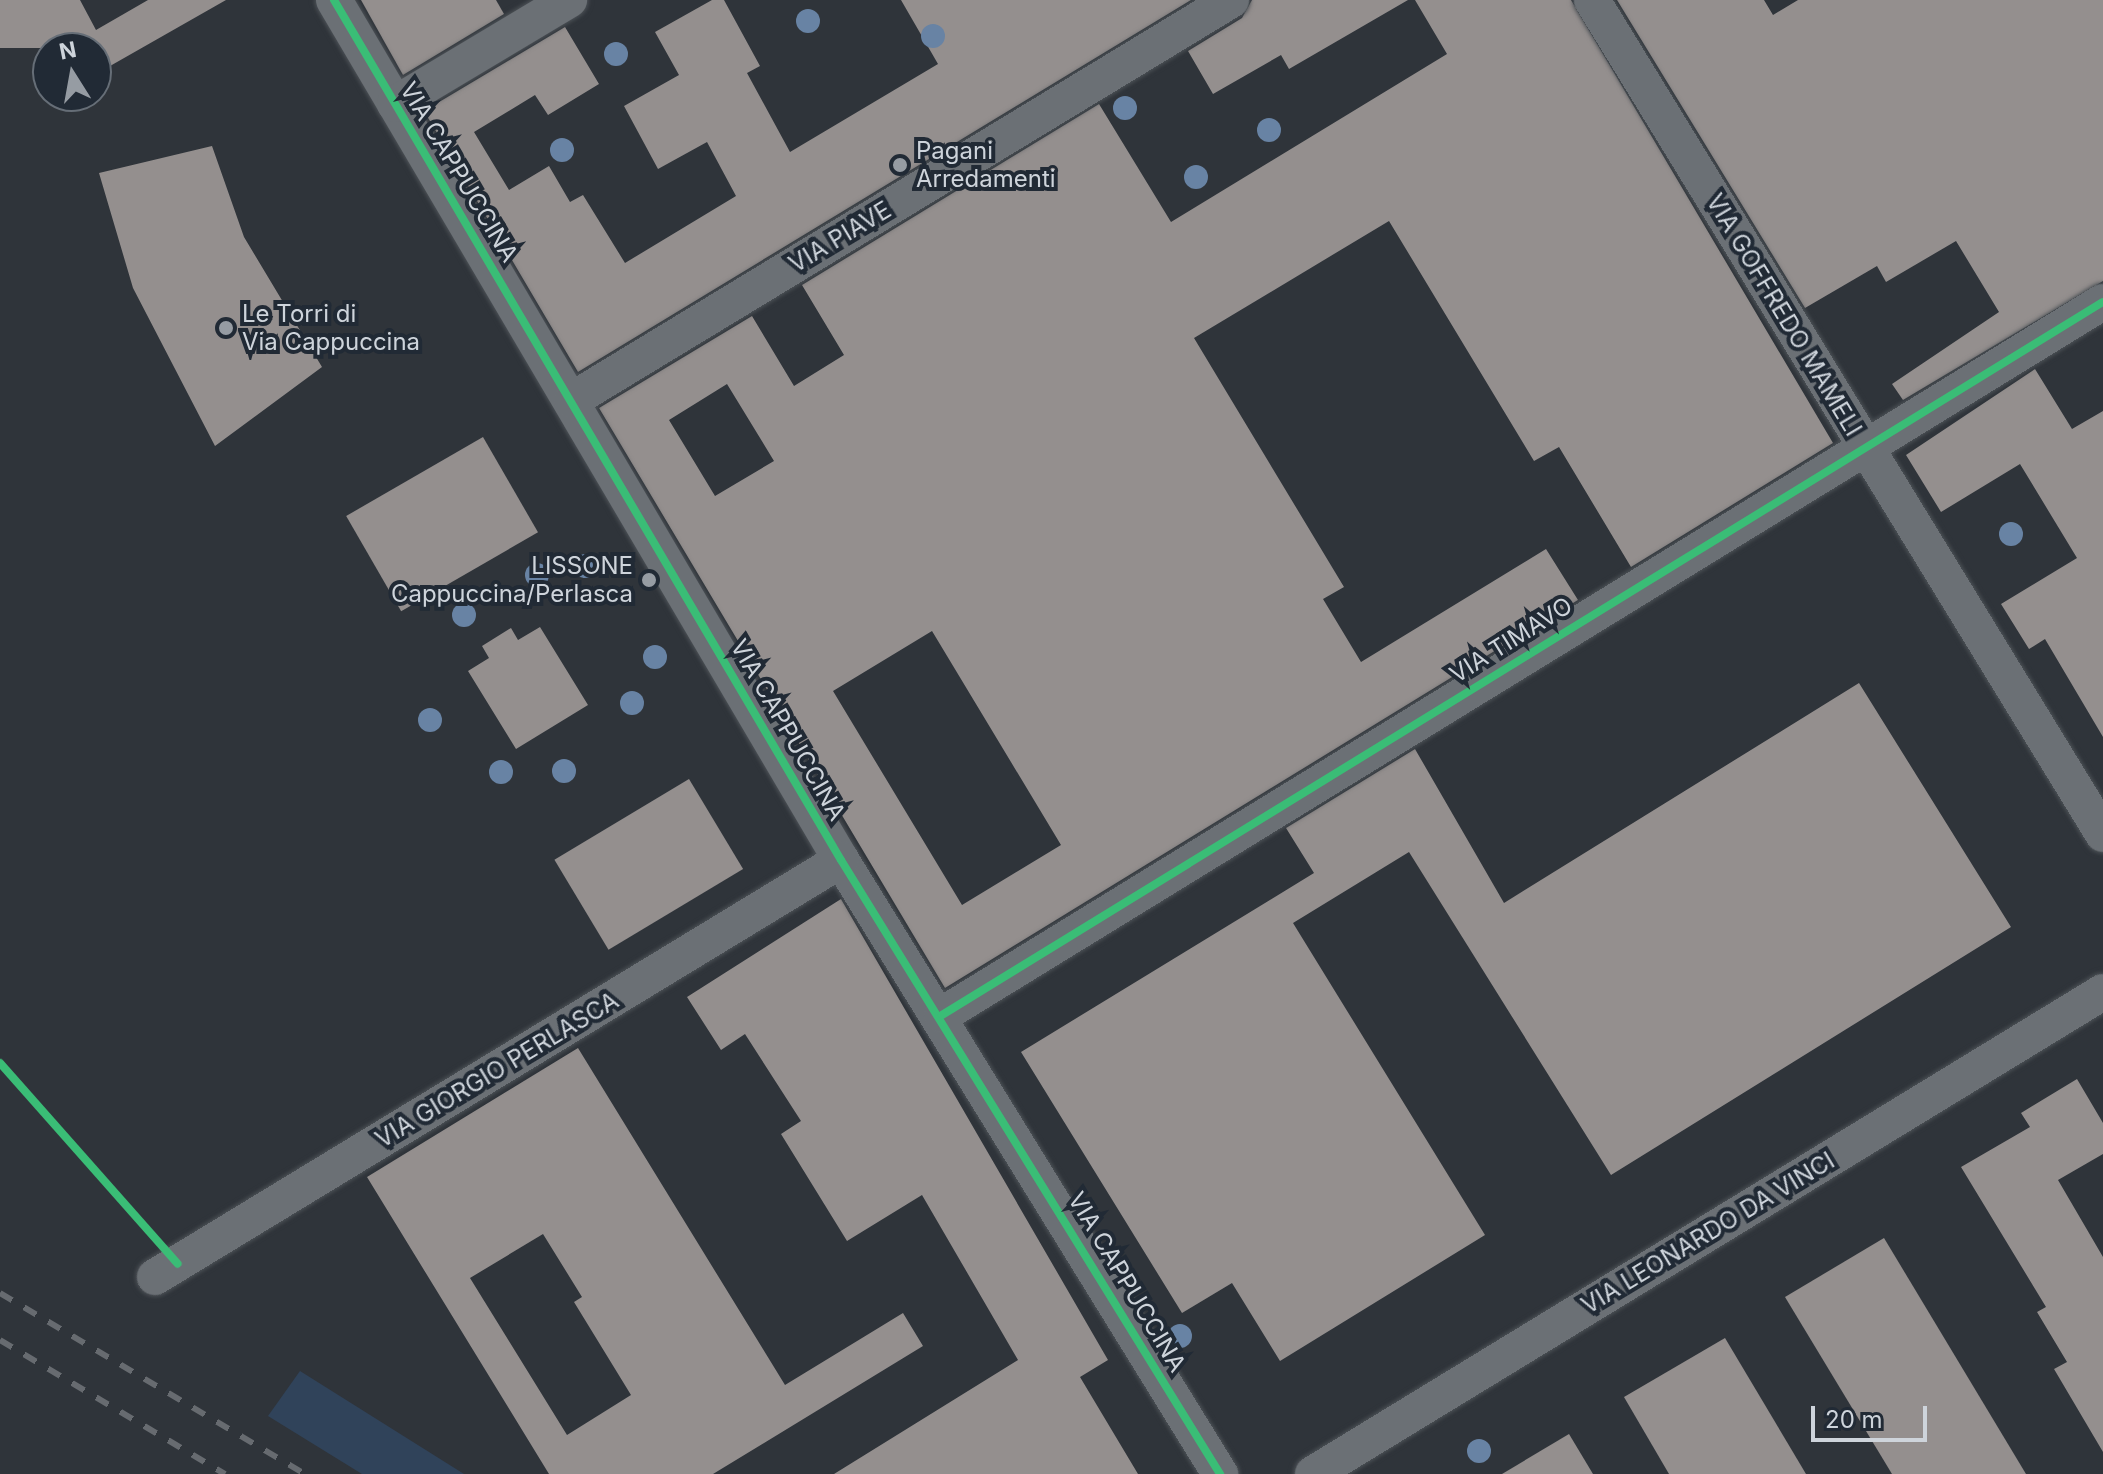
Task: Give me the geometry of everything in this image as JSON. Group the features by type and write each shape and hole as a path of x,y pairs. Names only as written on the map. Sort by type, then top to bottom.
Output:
{"street":[{"name":"VIA CAPPUCCINA","path":"334,0 841,860 942,1015 1220,1474"},
{"path":"395,104 569,0"},
{"name":"VIA PIAVE","path":"572,400 1231,0"},
{"name":"VIA GOFFREDO MAMELI","path":"1592,0 2103,834"},
{"name":"VIA TIMAVO","path":"942,1015 2103,302"},
{"name":"VIA GIORGIO PERLASCA","path":"155,1277 841,860"},
{"name":"VIA LEONARDO DA VINCI","path":"1313,1474 2103,992"}],"shaded area":[{"path":"300,1371 464,1474 362,1474 268,1416"}],"building":[{"path":"0,0 80,0 96,30 148,0 226,0 112,65 112,32 32,32 32,48 0,48"},
{"path":"361,0 496,0 504,14 403,75"},
{"path":"712,0 724,0 760,66 747,73 790,152 938,64 901,0 1191,0 578,372 424,111 565,27 599,84 548,115 535,95 474,132 509,190 549,166 570,202 583,195 625,263 736,196 707,142 658,169 624,106 679,75 655,32"},
{"path":"1252,0 1408,0 1289,69 1281,55 1213,94 1188,51 1242,18"},
{"path":"1415,0 1571,0 1833,443 1631,567 1559,447 1534,461 1389,221 1194,338 1344,587 1323,599 1361,662 1546,549 1578,600 945,988 599,408 752,316 794,386 844,355 802,285 1099,104 1171,222 1447,54","holes":["727,384 774,461 715,496 669,420","932,631 1061,845 962,905 833,691"]},
{"path":"1617,0 1764,0 1773,15 1798,0 2103,0 2103,281 1903,400 1892,384 1999,312 1956,241 1886,282 1877,266 1805,308"},
{"name":"Le Torri di Via Cappuccina","path":"212,146 244,237 322,367 215,446 133,288 99,173"},
{"path":"2035,369 2072,429 2103,411 2103,737 2045,639 2029,649 2001,604 2077,558 2020,464 1941,512 1906,455"},
{"path":"483,437 538,532 401,611 346,516"},
{"path":"540,627 588,705 516,749 468,671 489,658 482,646 511,628 518,640"},
{"path":"1859,683 2011,927 1611,1175 1409,852 1293,923 1485,1235 1280,1361 1232,1283 1182,1313 1021,1052 1314,873 1286,828 1415,749 1504,903"},
{"path":"689,779 743,869 609,950 554,860"},
{"path":"841,899 1108,1360 1080,1377 1138,1474 834,1474 1018,1360 922,1195 847,1241 781,1134 801,1121 745,1034 721,1050 687,997"},
{"path":"578,1048 785,1385 903,1313 923,1346 713,1474 549,1474 367,1177","holes":["543,1234 582,1297 574,1302 631,1395 567,1435 470,1278"]},
{"path":"2077,1079 2103,1123 2103,1154 2058,1180 2103,1257 2103,1452 2054,1369 2067,1362 2037,1312 2046,1307 1961,1167 2030,1127 2021,1113"},
{"path":"1884,1238 2026,1474 1892,1474 1785,1297"},
{"path":"1725,1338 1806,1474 1669,1474 1624,1397"},
{"path":"1569,1434 1593,1474 1502,1474"}],"railway":[{"path":"0,1293 305,1474"},
{"path":"0,1340 225,1474"}],"cycle path":[{"path":"334,0 841,860 1220,1474"},
{"path":"942,1015 2103,302"},
{"path":"0,1063 178,1264"}],"place":[{"name":"Pagani Arredamenti","path":"900,165"},
{"name":"Le Torri di Via Cappuccina","path":"226,328"},
{"name":"LISSONE Cappuccina/Perlasca","path":"649,580"}]}
